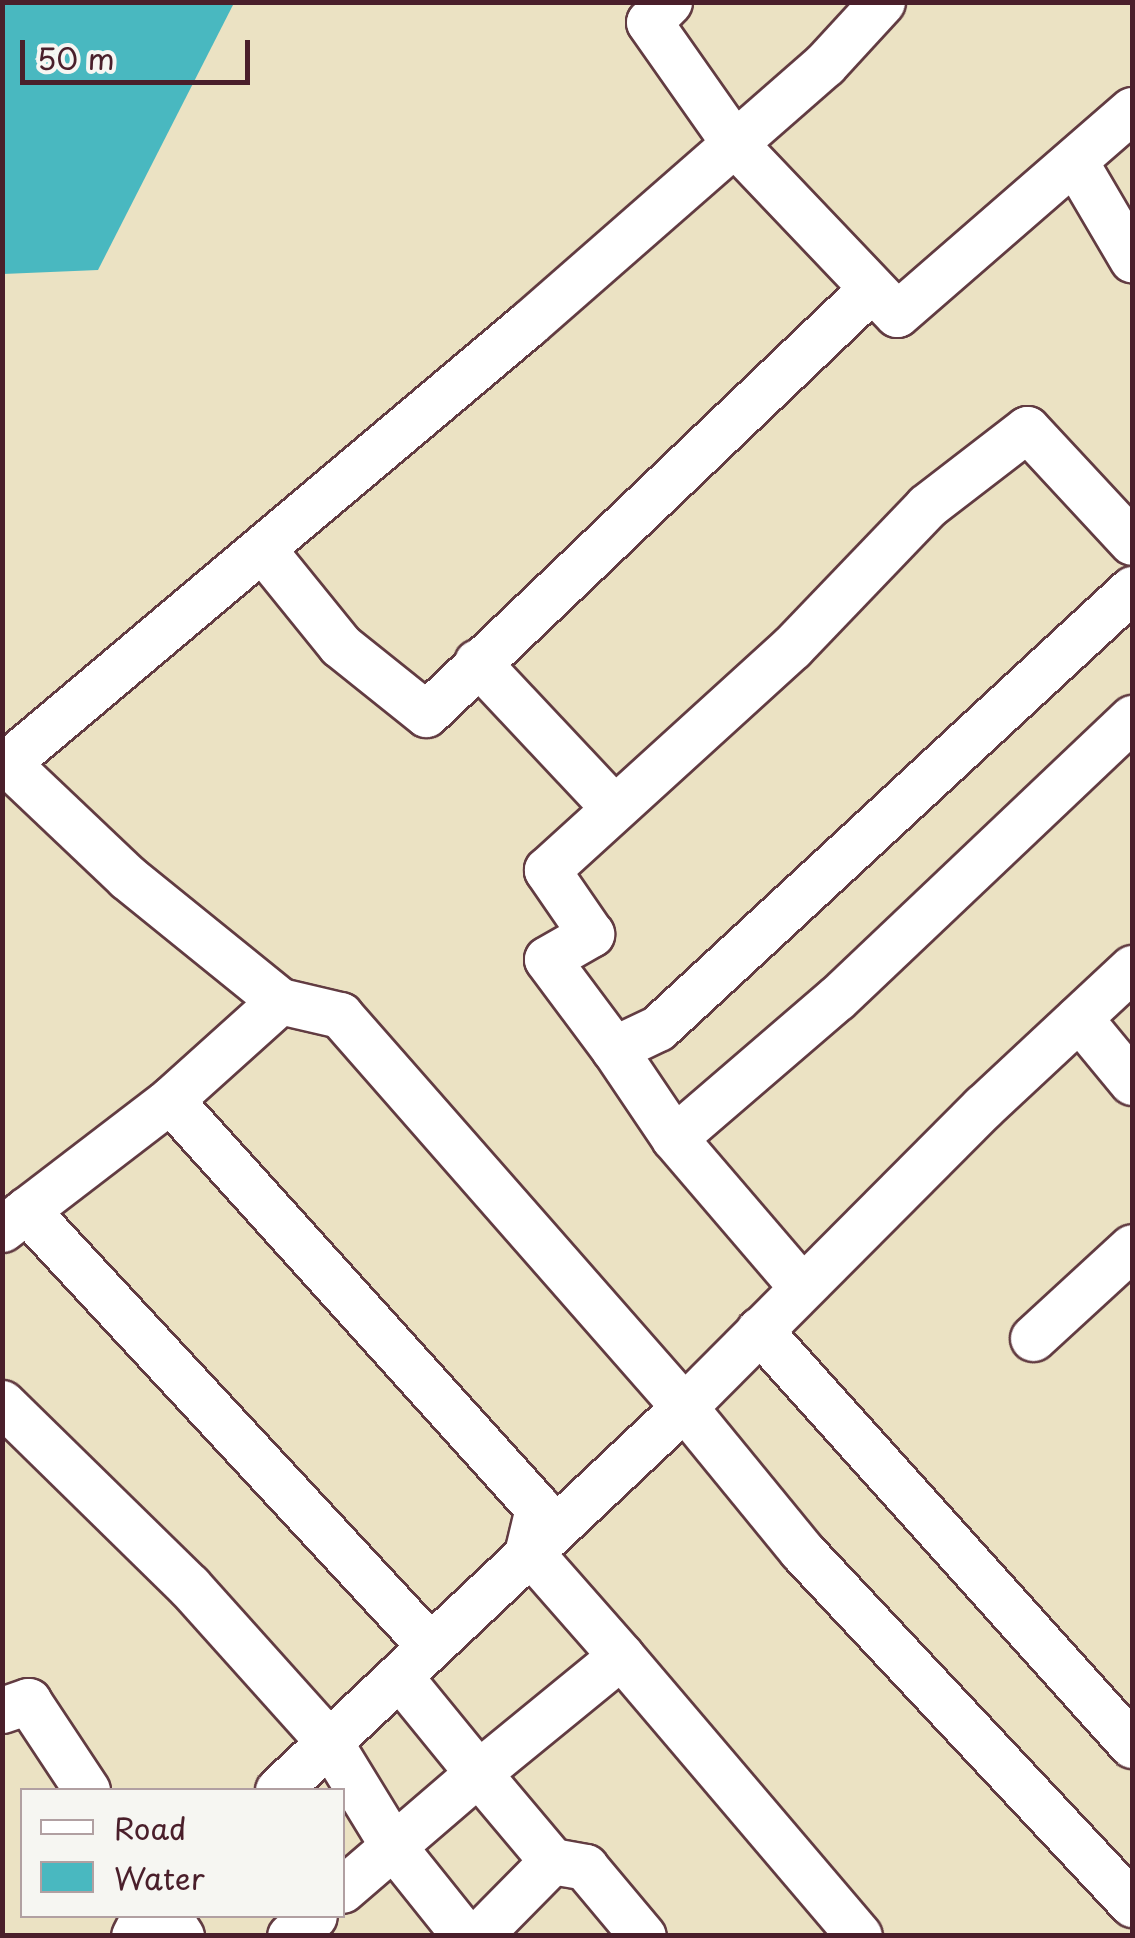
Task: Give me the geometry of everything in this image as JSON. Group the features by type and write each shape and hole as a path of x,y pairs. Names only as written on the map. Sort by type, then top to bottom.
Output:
{"street":[{"path":"882,2 826,64 264,552 5,765 127,877 280,1001 340,1015 684,1407 801,1550 1132,1904"},
{"path":"649,9 734,143 897,314 1132,110"},
{"path":"1076,162 1132,259"},
{"path":"264,552 340,645 426,714 870,290"},
{"path":"801,1286 674,1138 546,959 591,934 547,870 792,647 927,506 1027,429 1132,542"},
{"path":"614,1049 658,1028 1132,589"},
{"path":"477,662 614,808"},
{"path":"674,1138 837,998 1132,718"},
{"path":"280,1788 528,1550 684,1407 801,1286 1132,968"},
{"path":"280,1001 170,1100 14,1219 414,1661 478,1773 552,1862 585,1867 643,1936"},
{"path":"1079,1018 1132,1082"},
{"path":"170,1100 538,1508 528,1550"},
{"path":"1032,1338 1132,1247"},
{"path":"759,1330 1132,1745"},
{"path":"2,1402 189,1586 330,1743 393,1846 465,1936"},
{"path":"528,1550 859,1936"},
{"path":"345,1887 622,1656"},
{"path":"2,1710 28,1701 86,1788"},
{"path":"478,1936 552,1862"},
{"path":"1119,1936 1132,1918"}],"water":[{"path":"2,3 234,3 98,270 3,274"}]}
